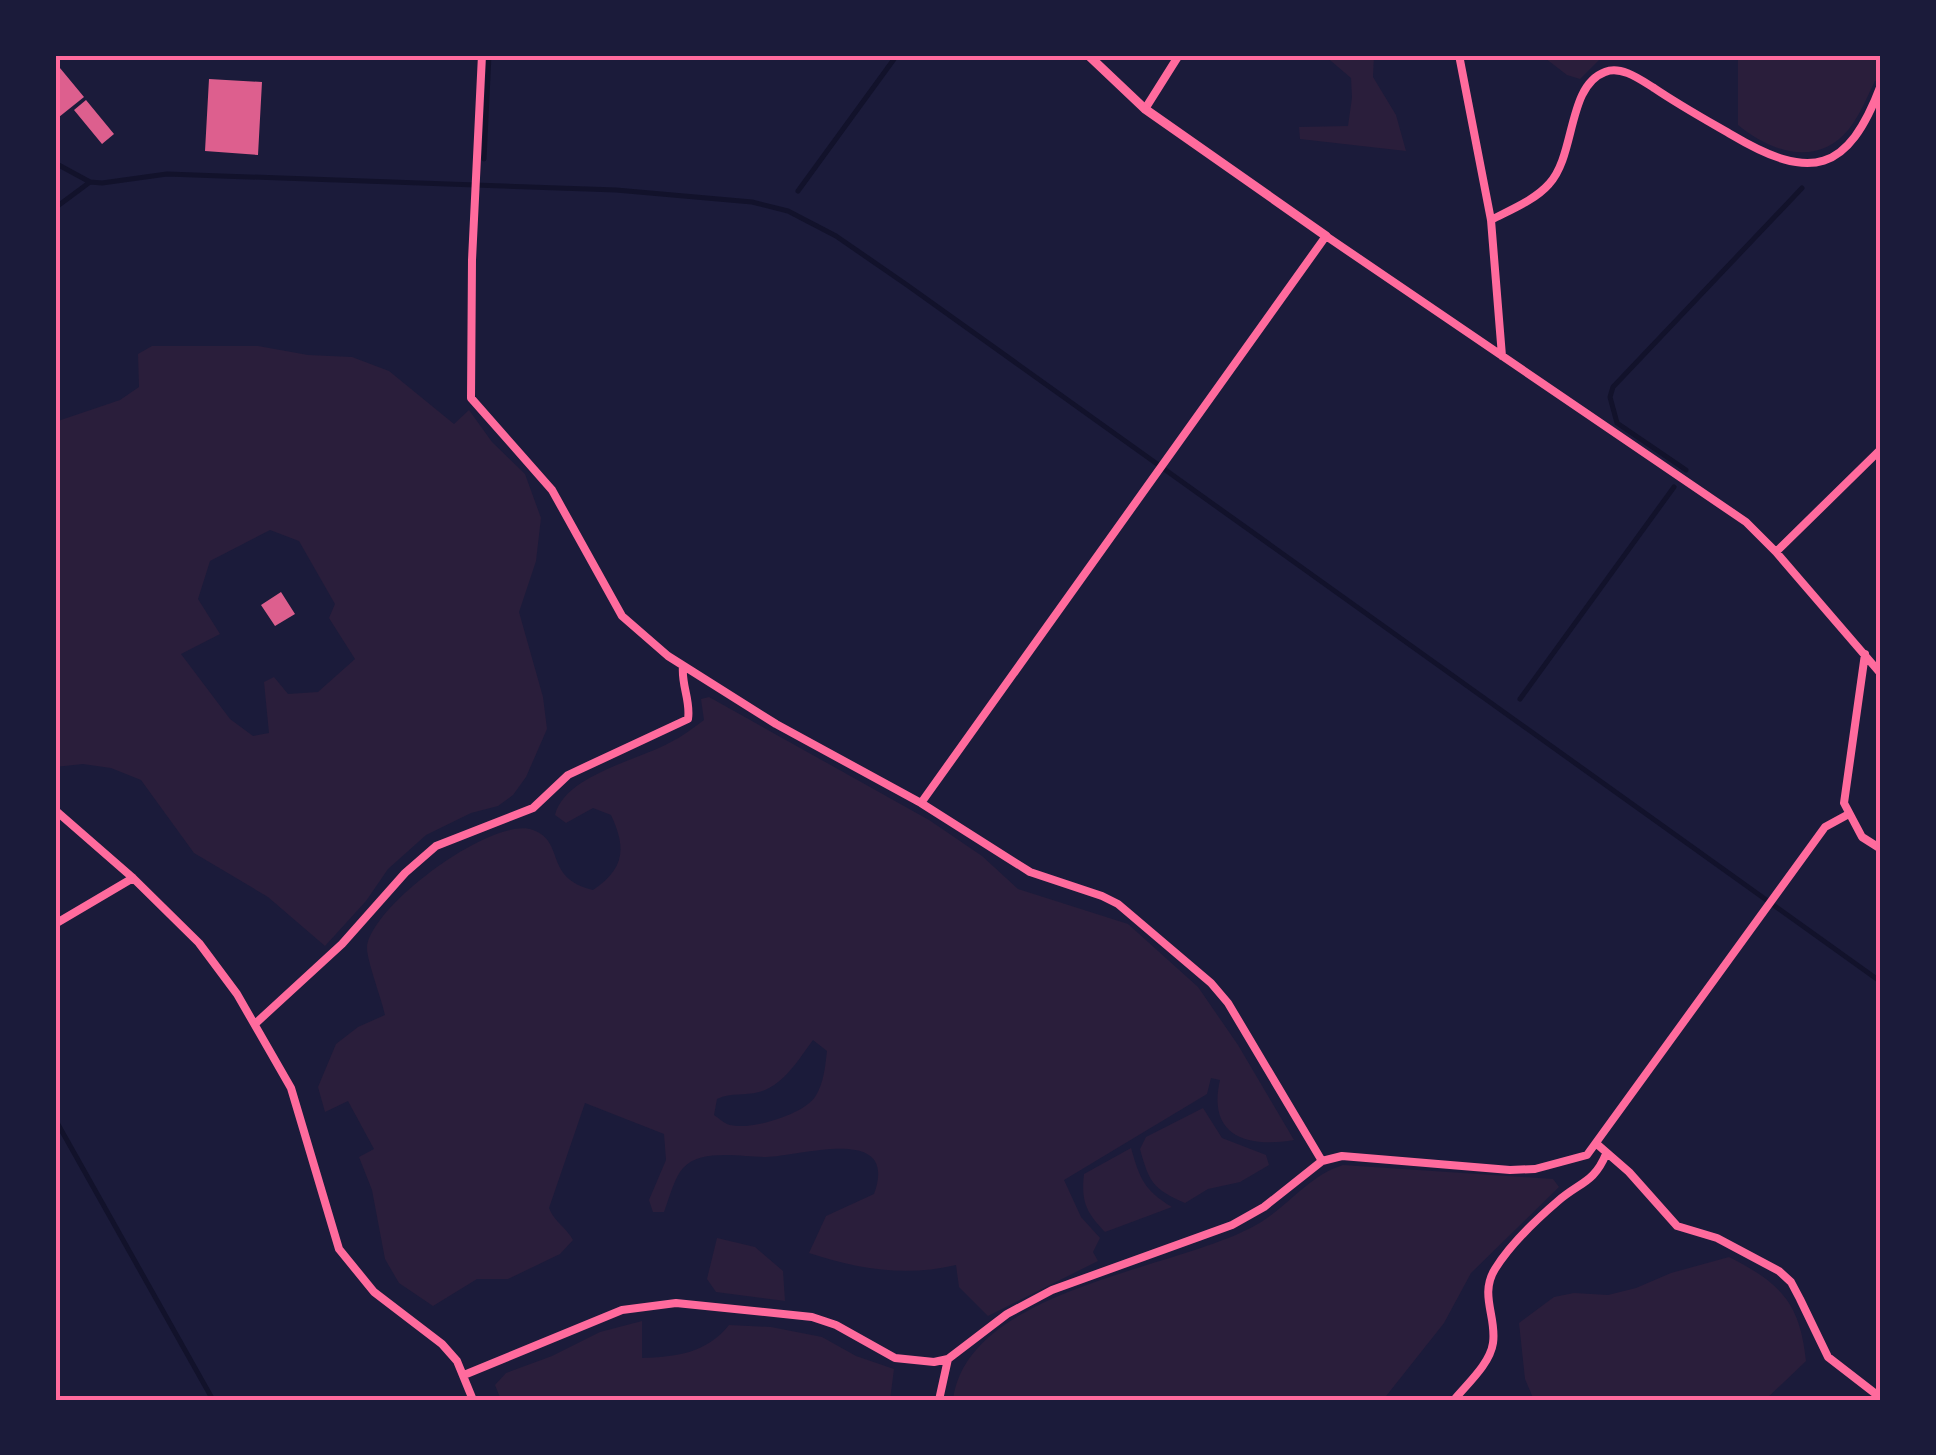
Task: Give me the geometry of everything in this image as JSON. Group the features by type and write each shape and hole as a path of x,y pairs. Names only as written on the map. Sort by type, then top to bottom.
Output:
{"street":[{"path":"482,55 471,398 552,490 622,616 683,666 776,724 921,803 1030,872 1118,904 1228,1003 1322,1161"},
{"path":"1088,55 1145,109 1746,522 1881,674"},
{"path":"1145,109 1180,55"},
{"path":"1459,55 1491,220 1502,356"},
{"path":"1491,220 1549,184 1568,151 1580,98 1602,72 1612,70 1640,79 1755,149 1798,164 1828,160 1842,151 1870,115 1881,85"},
{"path":"921,803 1326,236"},
{"path":"1776,552 1881,449"},
{"path":"1865,654 1844,804 1862,837 1881,849"},
{"path":"256,1024 342,944 405,873 436,846 533,808 568,775 688,719 681,683 683,666"},
{"path":"55,810 199,942 256,1024 291,1088 339,1249 374,1292 442,1344 464,1375 472,1400"},
{"path":"464,1375 622,1310 676,1303 812,1317 836,1325 895,1358 934,1362 948,1359 1007,1314 1052,1290 1232,1225 1264,1207 1322,1161 1342,1156 1510,1170 1587,1155 1598,1145 1826,827 1847,815"},
{"path":"55,924 133,878"},
{"path":"1598,1145 1677,1226 1718,1238 1779,1272 1800,1299 1828,1358 1881,1398"},
{"path":"1454,1400 1488,1357 1494,1342 1486,1296 1498,1264 1558,1200 1596,1174 1606,1154"},
{"path":"939,1400 948,1359"}],"shaded area":[{"path":"1324,55 1374,55 1373,77 1396,115 1406,151 1300,139 1299,127 1348,126 1351,78"},
{"path":"1541,55 1604,55 1580,79 1567,75"},
{"path":"1738,55 1881,55 1881,80 1875,81 1853,124 1836,141 1823,149 1794,152 1765,142 1738,125"},
{"path":"152,346 258,346 308,355 352,357 389,371 454,424 469,410 492,442 525,474 541,518 536,561 519,612 543,697 547,729 526,777 513,795 498,806 471,813 426,835 388,869 366,901 325,946 268,897 194,853 141,780 111,768 83,764 55,767 55,744 60,741 55,733 55,422 120,400 139,387 138,354","holes":["270,530 299,541 335,604 329,618 355,659 318,692 288,694 274,677 264,682 269,733 253,736 230,719 181,654 220,634 198,599 210,561"]},
{"path":"709,697 929,820 982,856 1018,889 1128,924 1198,987 1238,1045 1294,1140 1261,1142 1234,1134 1219,1114 1220,1080 1211,1078 1207,1094 1064,1180 1081,1217 1100,1238 1093,1252 1098,1261 988,1316 959,1287 956,1265 882,1270 809,1253 826,1216 874,1194 878,1172 873,1158 860,1151 700,1158 680,1172 664,1212 653,1212 649,1200 666,1160 664,1134 585,1103 549,1208 573,1240 560,1254 508,1279 477,1279 433,1306 399,1283 385,1259 372,1190 359,1157 374,1149 348,1101 325,1112 318,1087 336,1044 358,1027 385,1015 367,948 373,931 388,910 436,868 490,836 514,829 533,830 543,836 567,877 593,890 617,866 621,848 616,827 611,815 593,808 566,823 555,815 561,801 587,779 657,749 696,726 704,720 701,699","holes":["813,1040 827,1051 818,1092 799,1110 748,1126 727,1124 714,1115 717,1099 759,1092 776,1084"]},
{"path":"1203,1108 1222,1138 1266,1155 1269,1165 1240,1182 1208,1189 1185,1203 1154,1183 1140,1149 1146,1137"},
{"path":"1131,1148 1144,1183 1172,1207 1105,1232 1086,1206 1084,1174"},
{"path":"1343,1165 1553,1179 1559,1187 1471,1273 1444,1323 1383,1400 953,1400 967,1362 995,1332 1034,1307 1256,1225 1319,1176"},
{"path":"717,1238 755,1247 783,1271 785,1301 716,1292 707,1279"},
{"path":"1729,1257 1774,1286 1799,1324 1806,1361 1765,1400 1534,1400 1525,1379 1519,1323 1554,1297 1574,1293 1608,1295"},
{"path":"642,1321 642,1358 690,1352 711,1342 729,1325 771,1327 822,1337 856,1356 894,1369 890,1400 501,1400 495,1385 506,1373 600,1332"}],"building":[{"path":"55,62 84,97 59,117 55,113"},
{"path":"209,79 262,82 258,155 205,151"},
{"path":"86,100 114,134 102,144 74,110"},
{"path":"281,592 295,614 275,626 261,605"}],"waterway":[{"path":"484,159 489,55"},
{"path":"798,191 897,55"},
{"path":"55,163 90,182 102,183 167,174 616,190 752,202 788,211 836,236 907,285 1881,982"},
{"path":"55,208 90,182"},
{"path":"1686,470 1617,423 1610,397 1613,387 1802,188"},
{"path":"1520,699 1674,487"},
{"path":"55,1119 213,1400"}]}
